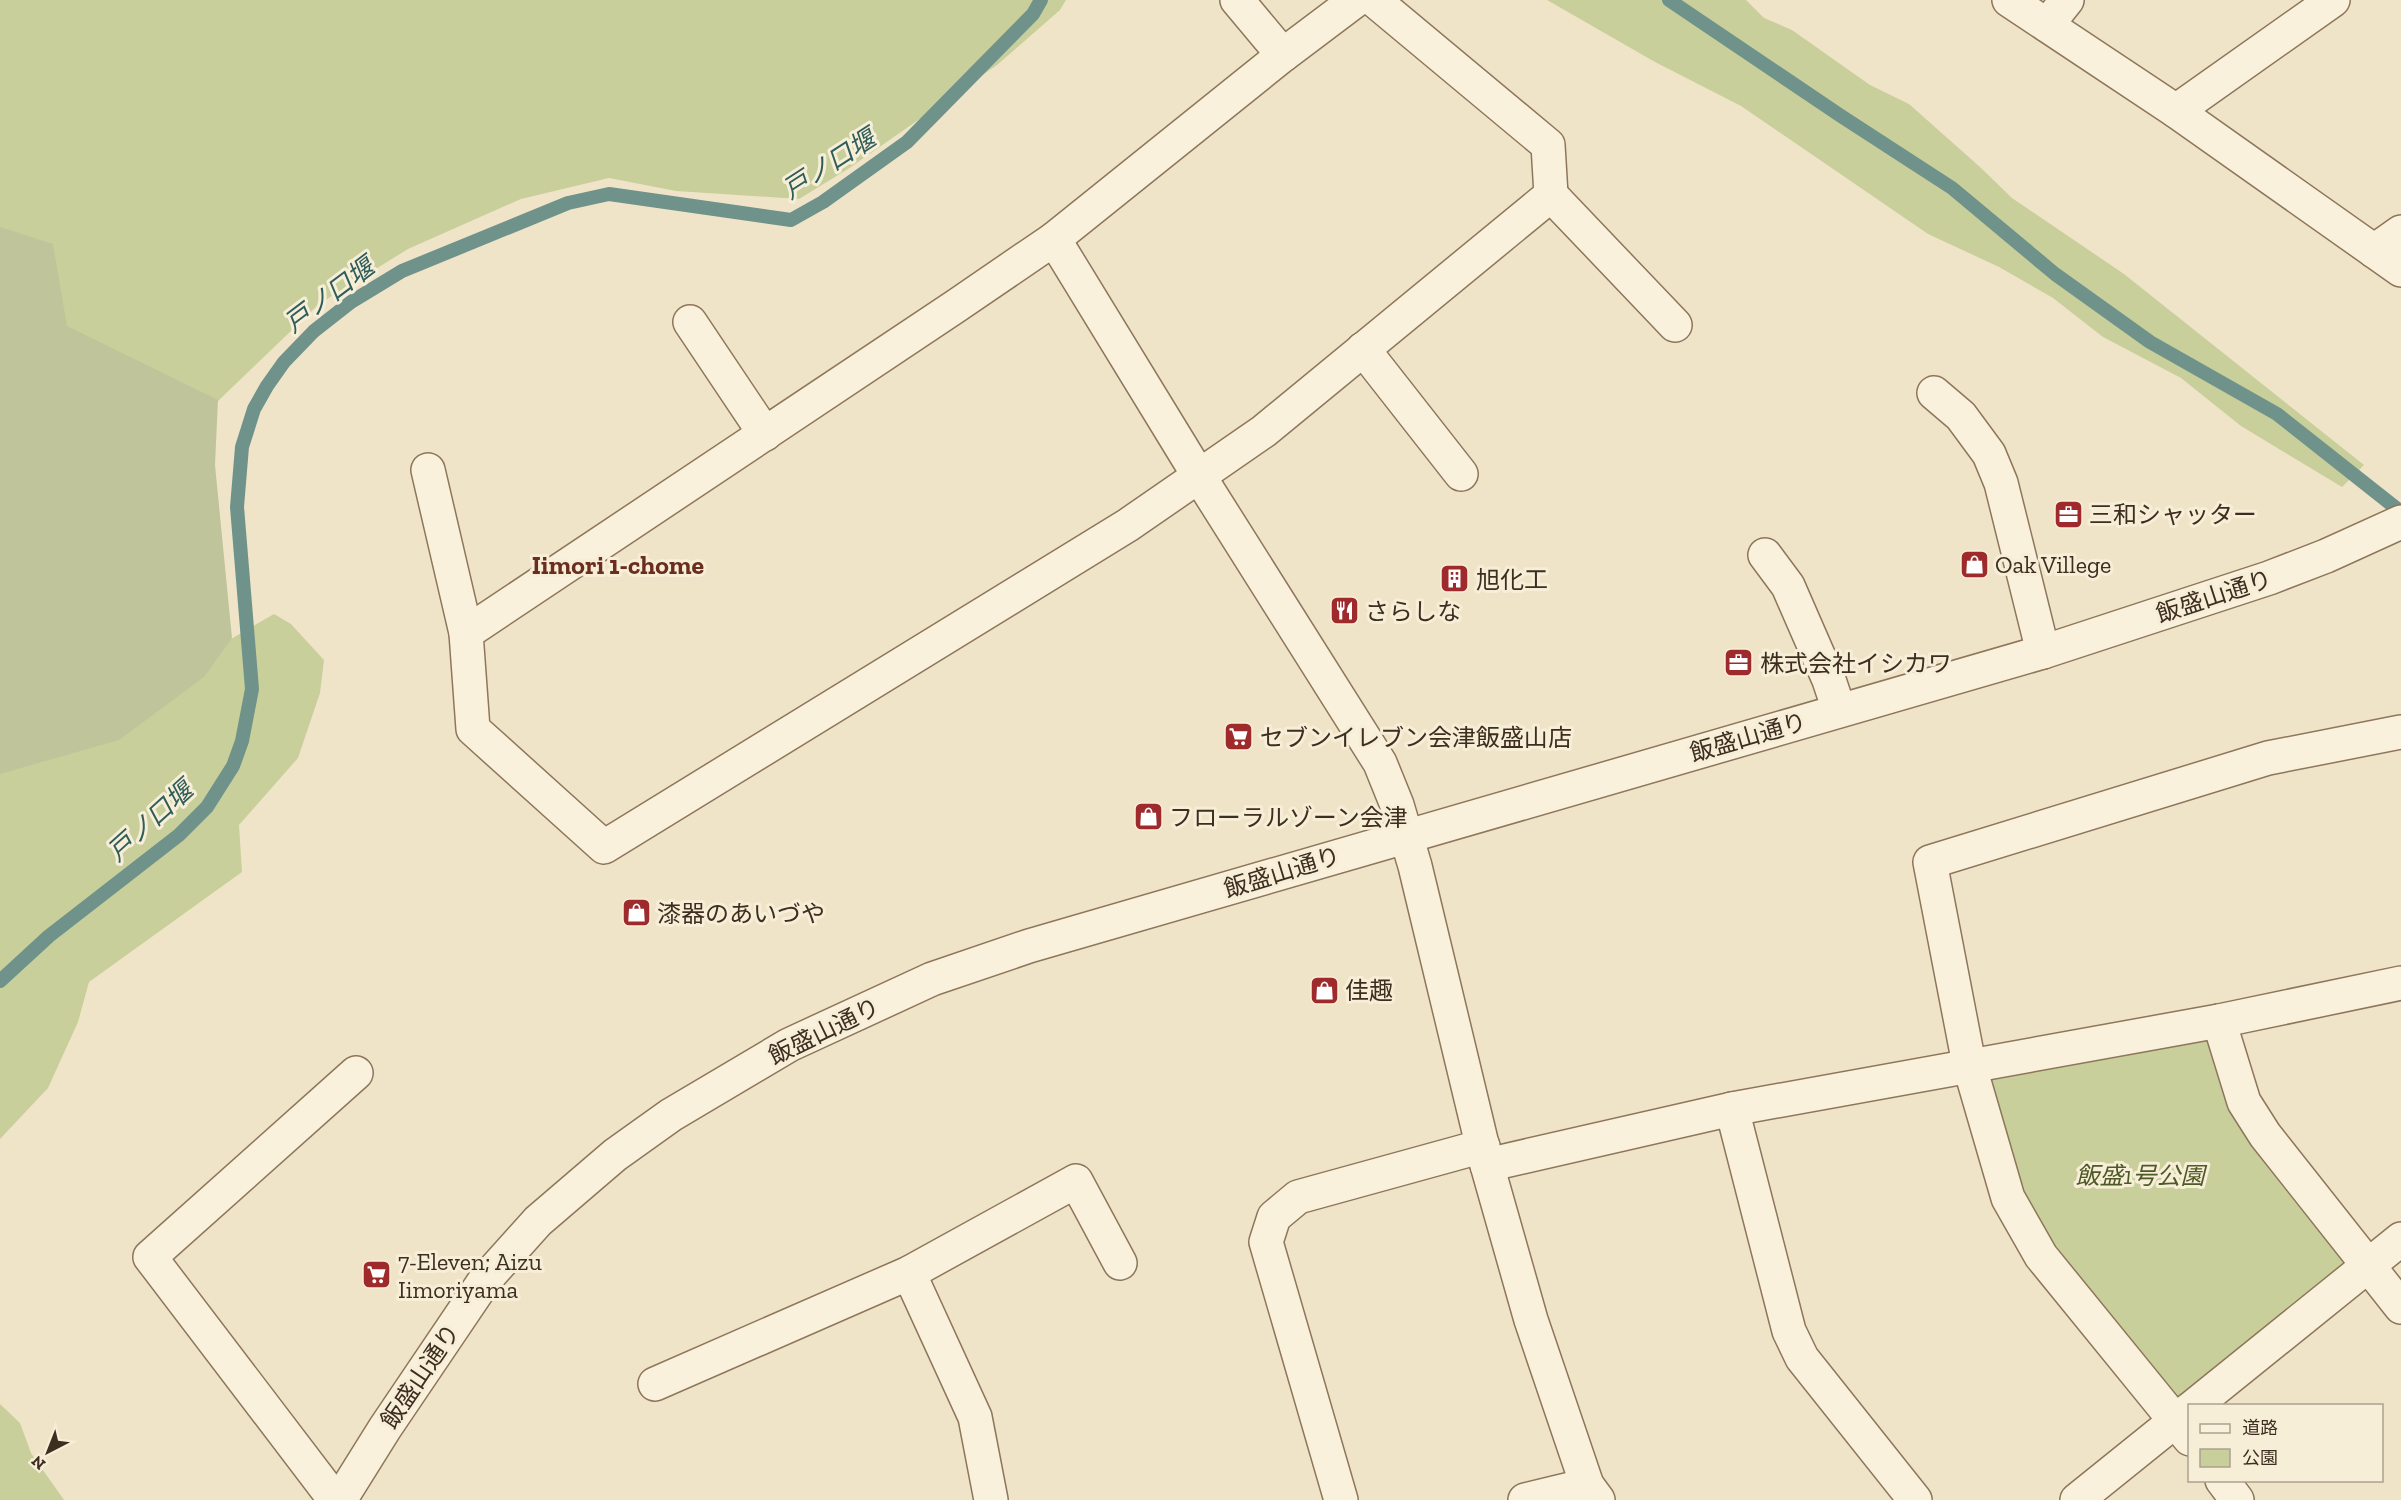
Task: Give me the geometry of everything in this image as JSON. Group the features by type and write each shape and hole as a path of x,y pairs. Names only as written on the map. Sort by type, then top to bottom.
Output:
{"street":[{"path":"1237,0 1283,55"},
{"path":"466,633 1054,239 1283,55 1356,0"},
{"path":"1374,0 1548,145 1551,195 1675,324"},
{"path":"2009,0 2057,13 2176,111 2401,270"},
{"path":"2176,111 2333,0"},
{"path":"428,470 466,633 473,729 604,846 1128,525 1264,431 1551,195"},
{"path":"2374,252 2401,232"},
{"path":"1054,239 1199,476 1380,763 1398,805 1485,1155 1532,1320 1593,1492 1525,1500"},
{"path":"690,322 765,434"},
{"path":"1363,349 1461,474"},
{"path":"1934,393 1960,416 1989,454 2001,483 2043,652"},
{"name":"飯盛山通り","path":"340,1500 385,1428 485,1280 538,1221 607,1161 670,1115 789,1045 932,979 1029,946 2043,652 2269,578 2326,556 2401,522"},
{"path":"1765,555 1788,586 1829,680 1839,710"},
{"path":"2077,1500 2187,1418 2041,1256 2008,1198 1969,1065 1930,862 2268,758 2401,732"},
{"path":"1341,1500 1266,1242 1275,1217 1298,1197 1485,1155 1732,1108 2219,1021 2401,983"},
{"path":"2219,1021 2244,1102 2265,1135 2401,1307"},
{"path":"335,1500 150,1257 356,1073"},
{"path":"1732,1108 1789,1331 1802,1358 1915,1500"},
{"path":"655,1384 909,1273 1076,1181 1120,1263"},
{"path":"2204,1404 2401,1239"},
{"path":"909,1273 975,1417 991,1500"},
{"path":"2224,1482 2237,1500"}],"green space":[{"path":"0,0 1066,0 1060,10 997,65 848,169 799,199 676,191 609,178 521,199 408,249 319,304 216,403 64,328 0,231"},
{"path":"1547,0 1746,0 1764,18 1792,30 1870,85 1909,104 2012,198 2124,274 2364,465 2342,487 2241,426 2181,378 2103,337 2053,298 1999,267 1928,234 1741,106 1655,62"},
{"path":"0,227 53,244 67,326 218,400 215,465 232,638 204,677 119,740 0,774"},
{"path":"274,614 291,624 324,660 320,693 298,758 239,825 242,872 89,982 78,1022 48,1088 0,1139 0,773"},
{"name":"飯盛1号公園","path":"2212,1033 2351,1262 2176,1405 2076,1283 2018,1196 1982,1074"},
{"path":"0,1404 20,1423 31,1453 64,1500 0,1500"}],"waterway":[{"name":"戸ノ口堰","path":"0,981 49,936 179,835 207,807 233,766 242,741 252,689 237,507 242,447 254,409 267,386 284,362 314,331 351,302 402,271 568,203 609,194 791,220 823,202 907,142 1033,14 1041,0"},
{"path":"1669,0 1952,188 2055,274 2150,342 2277,414 2401,512"}],"place":[{"name":"三和シャッター","path":"2068,514"},
{"name":"Oak Villege","path":"1974,564"},
{"name":"旭化工","path":"1455,579"},
{"name":"さらしな","path":"1344,611"},
{"name":"株式会社イシカワ","path":"1739,663"},
{"name":"セブンイレブン会津飯盛山店","path":"1239,737"},
{"name":"フローラルゾーン会津","path":"1148,817"},
{"name":"漆器のあいづや","path":"636,913"},
{"name":"佳趣","path":"1324,990"},
{"name":"7-Eleven; Aizu Iimoriyama","path":"377,1275"}],"district":[{"name":"Iimori 1-chome","path":"618,565"}]}
